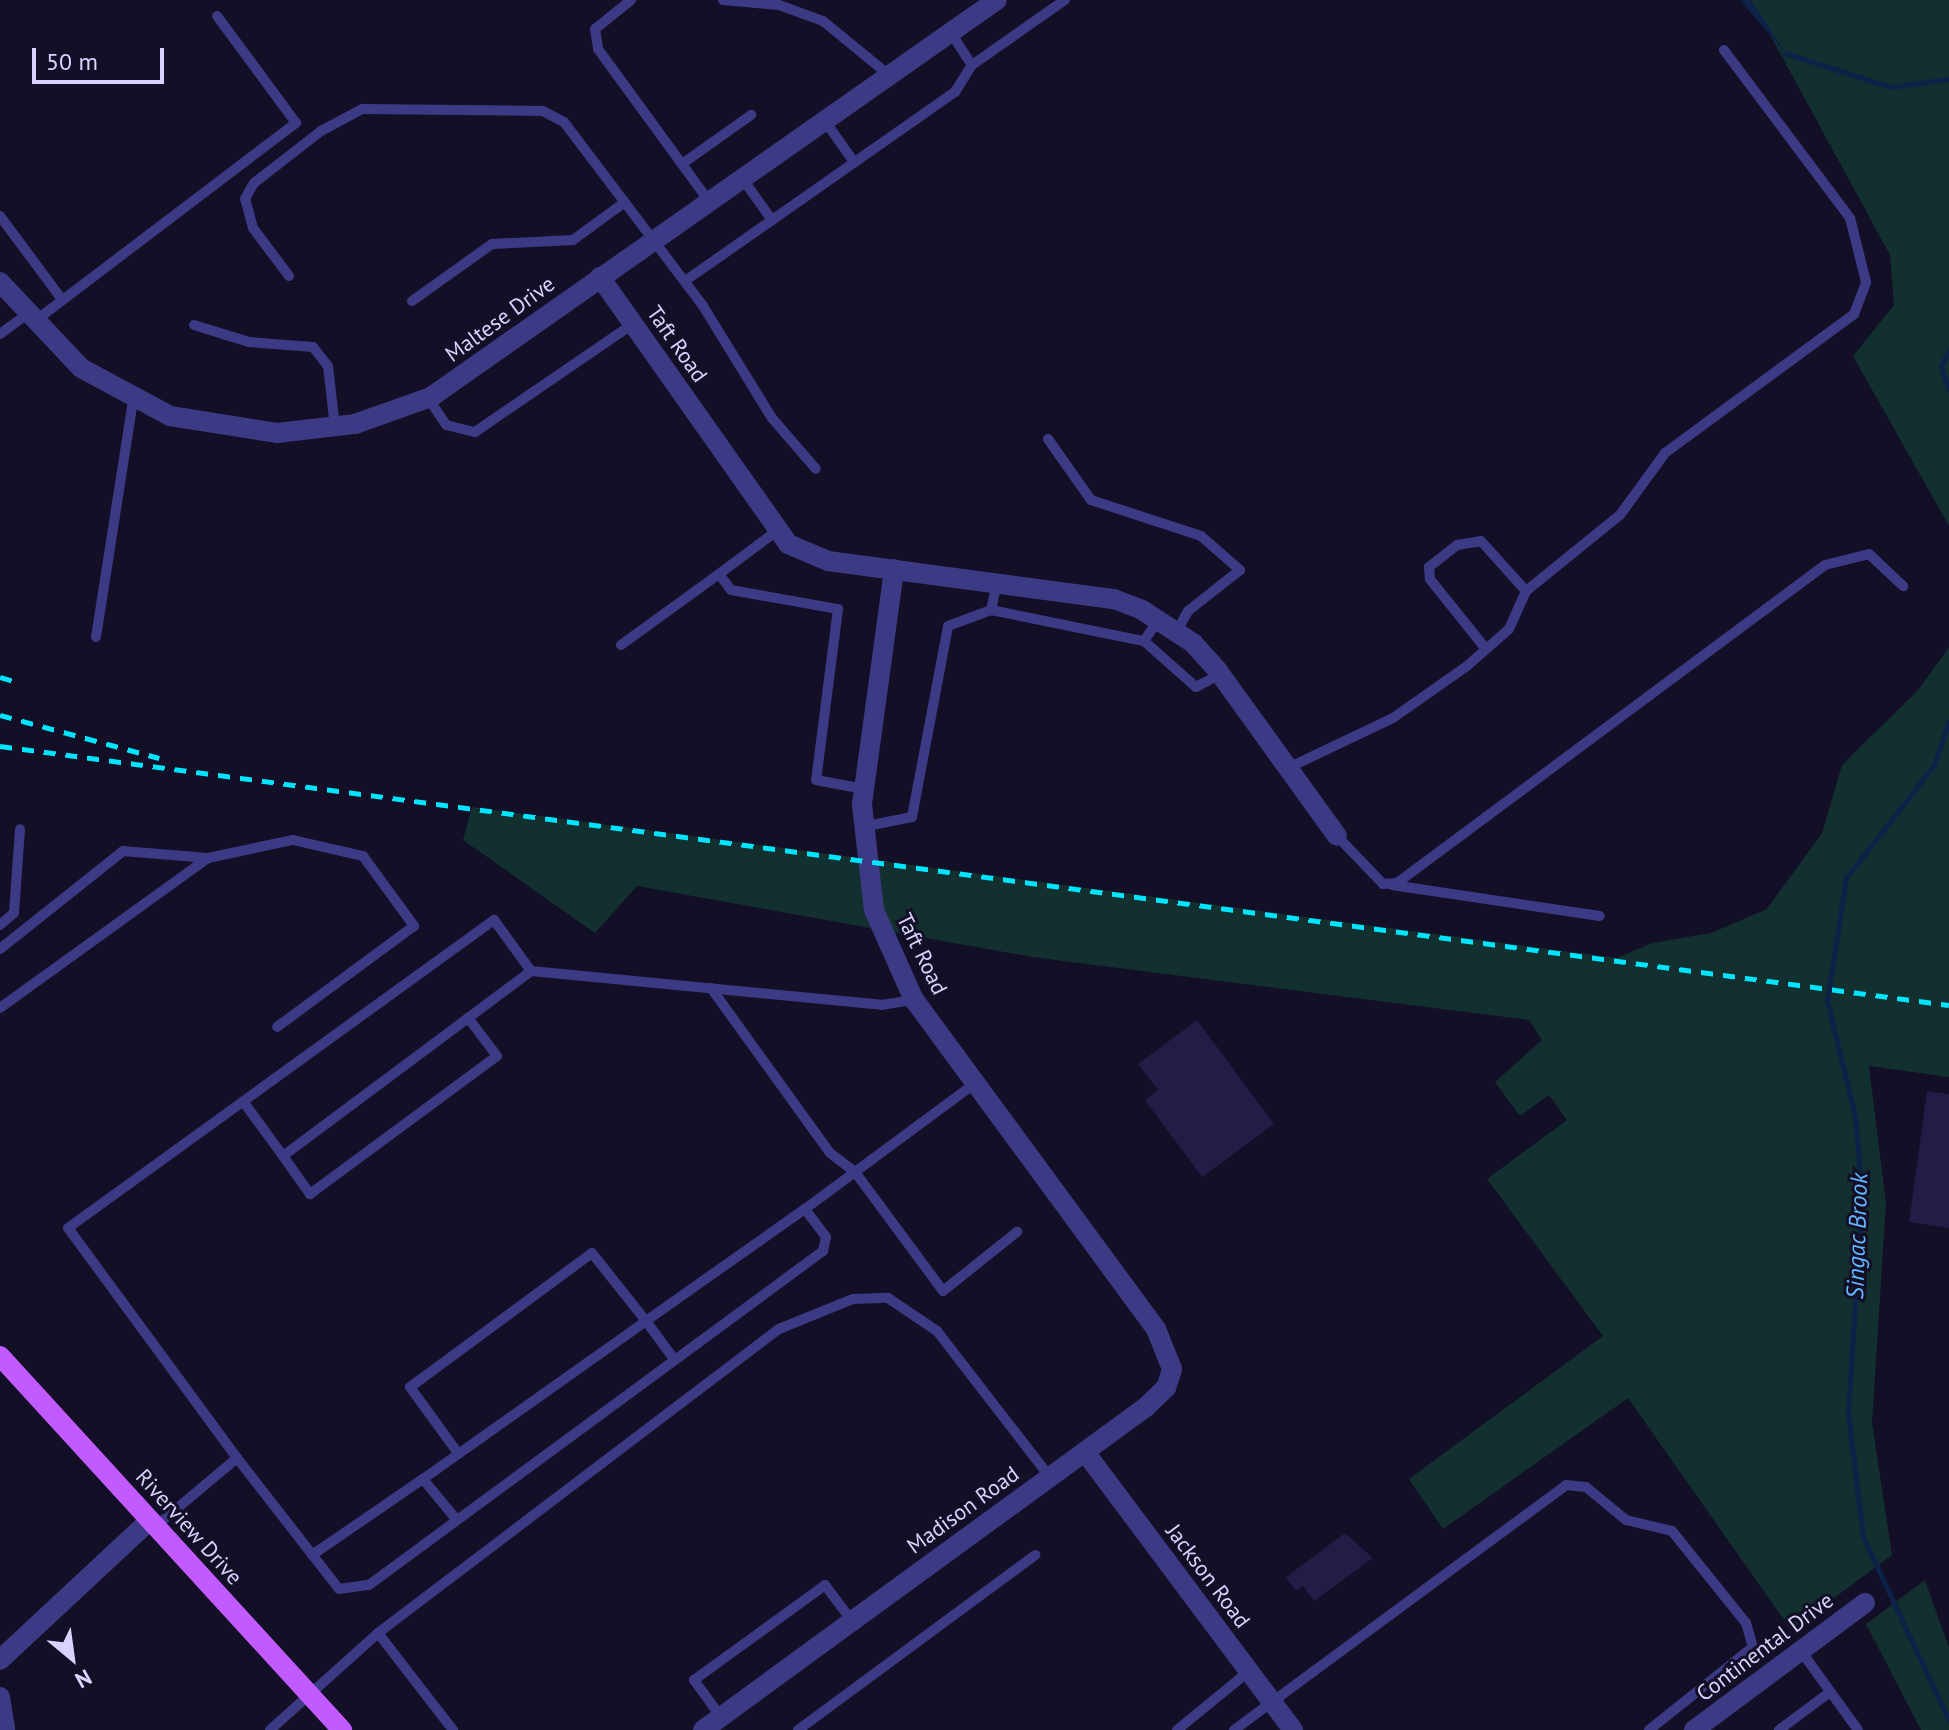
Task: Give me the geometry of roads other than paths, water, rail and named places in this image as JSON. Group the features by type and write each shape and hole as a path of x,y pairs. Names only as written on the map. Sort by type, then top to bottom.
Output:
{"main road":[{"name":"Riverview Drive","path":"0,1356 306,1691 334,1727"}],"street":[{"name":"Maltese Drive","path":"0,282 30,319 81,368 133,400 242,430 335,427 428,398 951,33 973,7 997,0"},
{"name":"Taft Road","path":"600,277 778,530 804,555 1114,599 1158,619 1177,631 1220,674 1337,836"},
{"name":"Taft Road","path":"894,569 861,827 874,910 914,1000 1132,1297"},
{"name":"Madison Road","path":"703,1730 1085,1452 1166,1388 1167,1349 1132,1297"},
{"name":"Jackson Road","path":"1085,1452 1293,1730"},
{"path":"0,1660 153,1523"},
{"name":"Continental Drive","path":"1694,1730 1865,1603"},
{"path":"0,1697 5,1730"}],"lane":[{"path":"631,0 595,29 598,49 709,201"},
{"path":"723,0 779,5 823,21 891,76"},
{"path":"685,281 955,92 972,65 1065,0"},
{"path":"0,334 61,298 296,123 217,16"},
{"path":"951,33 972,65"},
{"path":"1290,767 1393,718 1486,649 1509,629 1526,591 1620,515 1665,453 1840,329 1865,297 1861,241 1850,218 1724,50"},
{"path":"289,276 253,228 249,189 362,109 543,111 564,122 685,281 772,418 816,469"},
{"path":"682,164 751,115"},
{"path":"825,121 854,162"},
{"path":"742,178 772,220"},
{"path":"412,301 492,244 573,240 625,202"},
{"path":"0,216 61,298"},
{"path":"428,398 446,425 475,432 633,324"},
{"path":"194,325 249,342 313,347 328,366 335,427"},
{"path":"96,637 133,400"},
{"path":"1048,439 1091,500 1201,536 1240,570 1188,611 1177,631"},
{"path":"621,645 778,530"},
{"path":"1486,649 1430,579 1429,567 1457,545 1481,541 1526,591"},
{"path":"1390,885 1825,565 1869,554 1903,586"},
{"path":"719,574 731,590 838,609 816,780 864,789"},
{"path":"991,610 997,582"},
{"path":"861,827 912,817 948,626 991,610 1144,641 1196,687 1220,674"},
{"path":"1144,641 1158,619"},
{"path":"0,925 14,913 20,829"},
{"path":"1337,836 1390,885 1600,916"},
{"path":"0,949 123,851 208,858 293,840 363,856 414,926 277,1027"},
{"path":"0,1008 208,858"},
{"path":"531,971 494,920 245,1104 68,1228 237,1458 339,1589 356,1591 823,1251 826,1237 805,1209"},
{"path":"283,1156 531,971 881,1005 914,1000"},
{"path":"711,988 830,1153 855,1172 943,1291 1017,1232"},
{"path":"245,1104 310,1194 497,1056 468,1018"},
{"path":"312,1555 805,1209 975,1082"},
{"path":"458,1453 410,1387 592,1253 674,1359"},
{"path":"270,1730 306,1691 378,1633 779,1329 853,1299 888,1298 937,1331 1050,1477"},
{"path":"153,1523 237,1458"},
{"path":"423,1479 455,1518"},
{"path":"1234,1730 1566,1485 1586,1487 1626,1520 1672,1531 1746,1623 1753,1647 1649,1730"},
{"path":"798,1730 1035,1555"},
{"path":"721,1717 694,1680 825,1585 852,1621"},
{"path":"378,1633 453,1730"},
{"path":"1801,1651 1858,1730"},
{"path":"1177,1730 1249,1671"},
{"path":"1779,1730 1830,1692"}],"water":[{"path":"1740,0 1751,0 1787,55"}],"waterway":[{"name":"Singac Brook","path":"1785,53 1890,87 1949,79"},
{"name":"Singac Brook","path":"1949,350 1941,366 1949,390"},
{"name":"Singac Brook","path":"1949,721 1934,765 1846,878 1827,1001 1855,1116 1862,1196 1848,1414 1863,1537 1949,1721"}],"railway":[{"path":"0,677 16,682"},
{"path":"0,715 159,758"},
{"path":"0,746 1949,1005"}]}
